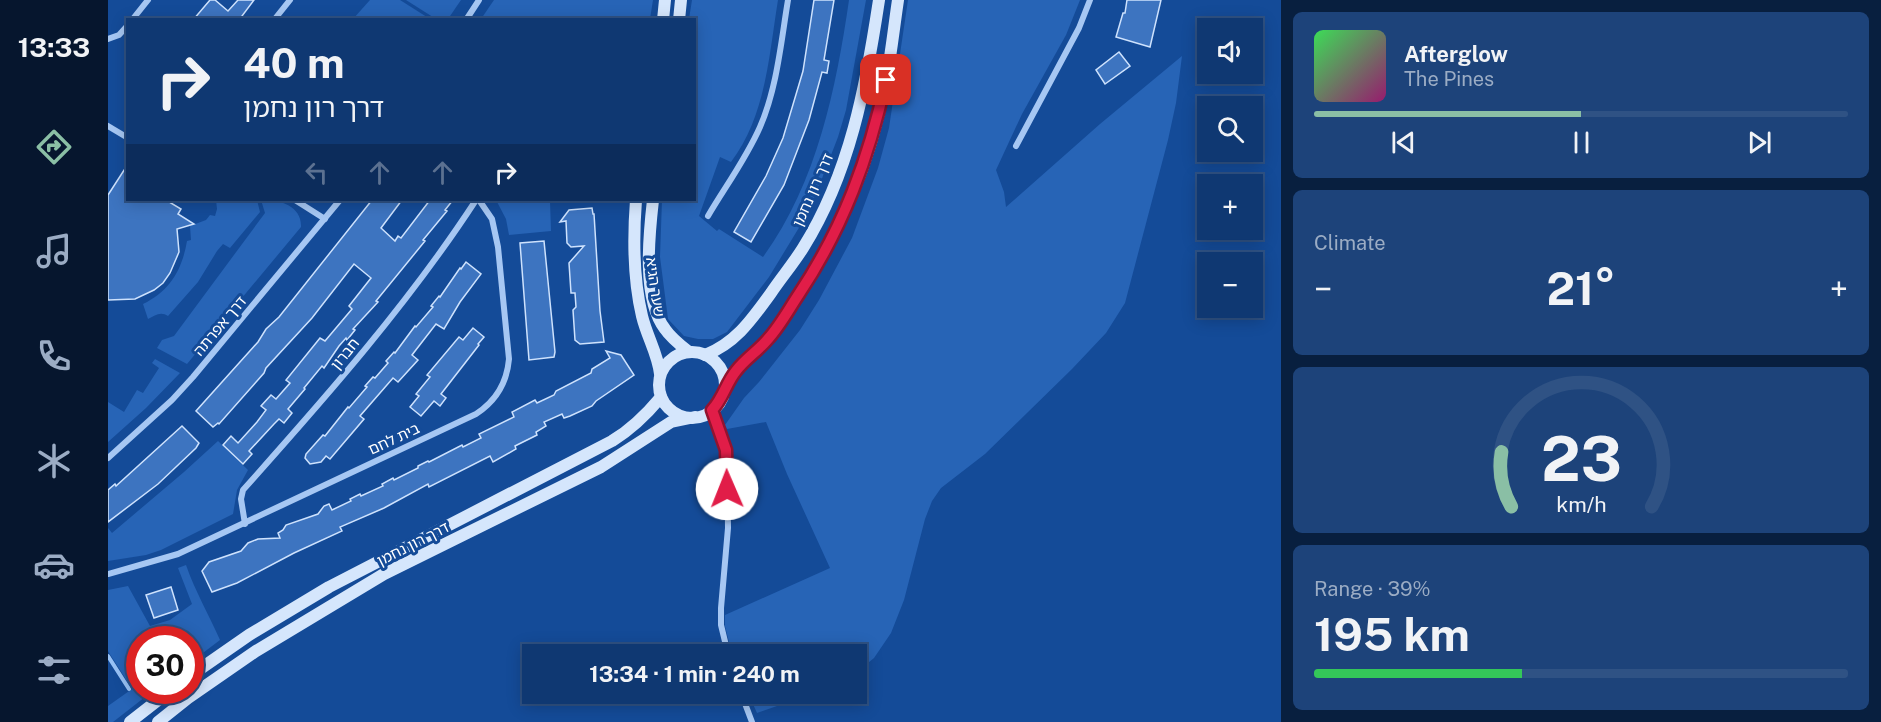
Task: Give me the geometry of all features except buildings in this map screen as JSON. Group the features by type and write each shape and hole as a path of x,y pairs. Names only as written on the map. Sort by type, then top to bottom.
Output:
{"main road":[{"path":"663,18 665,0"},
{"path":"679,18 681,0"},
{"name":"דרך רון נחמן","path":"705,355 735,338 747,325 803,248 818,221 835,184 857,120 867,78 879,0"},
{"path":"724,393 723,374 713,359 705,355 689,352 674,357 660,375 661,397 673,412 684,417 694,417 712,410 720,402 734,373 767,340 786,314 826,252 840,225 865,162 886,80 898,0"},
{"name":"שער הגיא","path":"636,201 634,234 637,294 646,331 659,361 660,375"},
{"name":"שער הגיא","path":"653,201 649,265 657,315 664,329 689,352"},
{"name":"דרך רון נחמן","path":"204,666 249,635 329,587 612,441 639,423 661,397"},
{"name":"דרך רון נחמן","path":"158,722 188,698 256,651 384,574 600,467 671,422 694,417"},
{"path":"130,722 153,704"}],"street":[{"path":"134,18 148,0"},
{"path":"276,18 290,0"},
{"path":"467,18 479,0"},
{"path":"708,216 746,154 769,103 788,0"},
{"path":"1016,146 1079,28 1090,0"},
{"path":"108,39 119,35 126,26"},
{"path":"108,126 126,137"},
{"path":"297,201 325,219"},
{"name":"דרך אפרתה","path":"108,458 172,400 339,201"},
{"name":"חברון","path":"245,524 241,499 243,490 379,331 477,201"},
{"name":"בית לחם","path":"108,574 178,554 476,414 488,406 508,373 508,359 498,247 492,219 479,201"},
{"path":"712,410 726,450 728,528 721,608 721,625 726,644"},
{"path":"745,704 752,722"}],"shaded area":[{"path":"370,0 400,0 428,18 354,18"},
{"path":"406,0 461,0 449,18 434,18"},
{"path":"494,0 653,0 650,18 482,18"},
{"path":"692,0 778,0 764,84 752,125 731,162 720,157 699,216 717,231 719,229 763,257 782,228 811,167 838,67 849,0 866,0 846,110 816,194 800,226 769,277 727,332 713,339 684,336 668,319 660,257 662,201 696,201 696,18 689,18"},
{"path":"908,0 1080,0 1066,35 1022,114 996,170 1004,192 1006,207 1182,56 1176,103 1168,140 1125,303 1106,333 1072,369 985,454 941,488 932,501 925,519 904,600 891,633 874,658 867,664 867,644 730,644 725,615 830,568 766,422 727,429 725,425 744,398 800,330 819,300 852,238 878,168 889,128"},
{"path":"216,201 257,201 260,212 230,248 223,244 198,282 168,316 160,314 148,319 143,304 161,293 178,270 187,241 191,240 190,226 206,220 210,215 215,216"},
{"path":"261,201 281,202 298,213 301,227 187,364 157,348 162,340 174,336 265,213"},
{"path":"497,201 550,201 551,231 509,235 506,219"},
{"path":"155,359 180,373 108,442 108,402 124,412 137,390 143,393 159,368 152,363"},
{"path":"218,441 248,470 237,490 233,514 161,550 146,555 108,561 108,528 112,533"},
{"path":"186,565 220,640 204,652 204,626 150,626 170,620 192,604 178,568"},
{"path":"128,586 150,626 126,626 126,680 108,651 108,590"},
{"path":"126,693 126,704 136,704 113,722 108,722 108,706"},
{"path":"753,704 783,704 757,713"}],"waterway":[{"path":"108,656 126,684"}],"route":[{"path":"727,489 724,439 712,410 720,402 734,373 767,340 786,314 826,252 840,225 865,162 886,80"}]}
